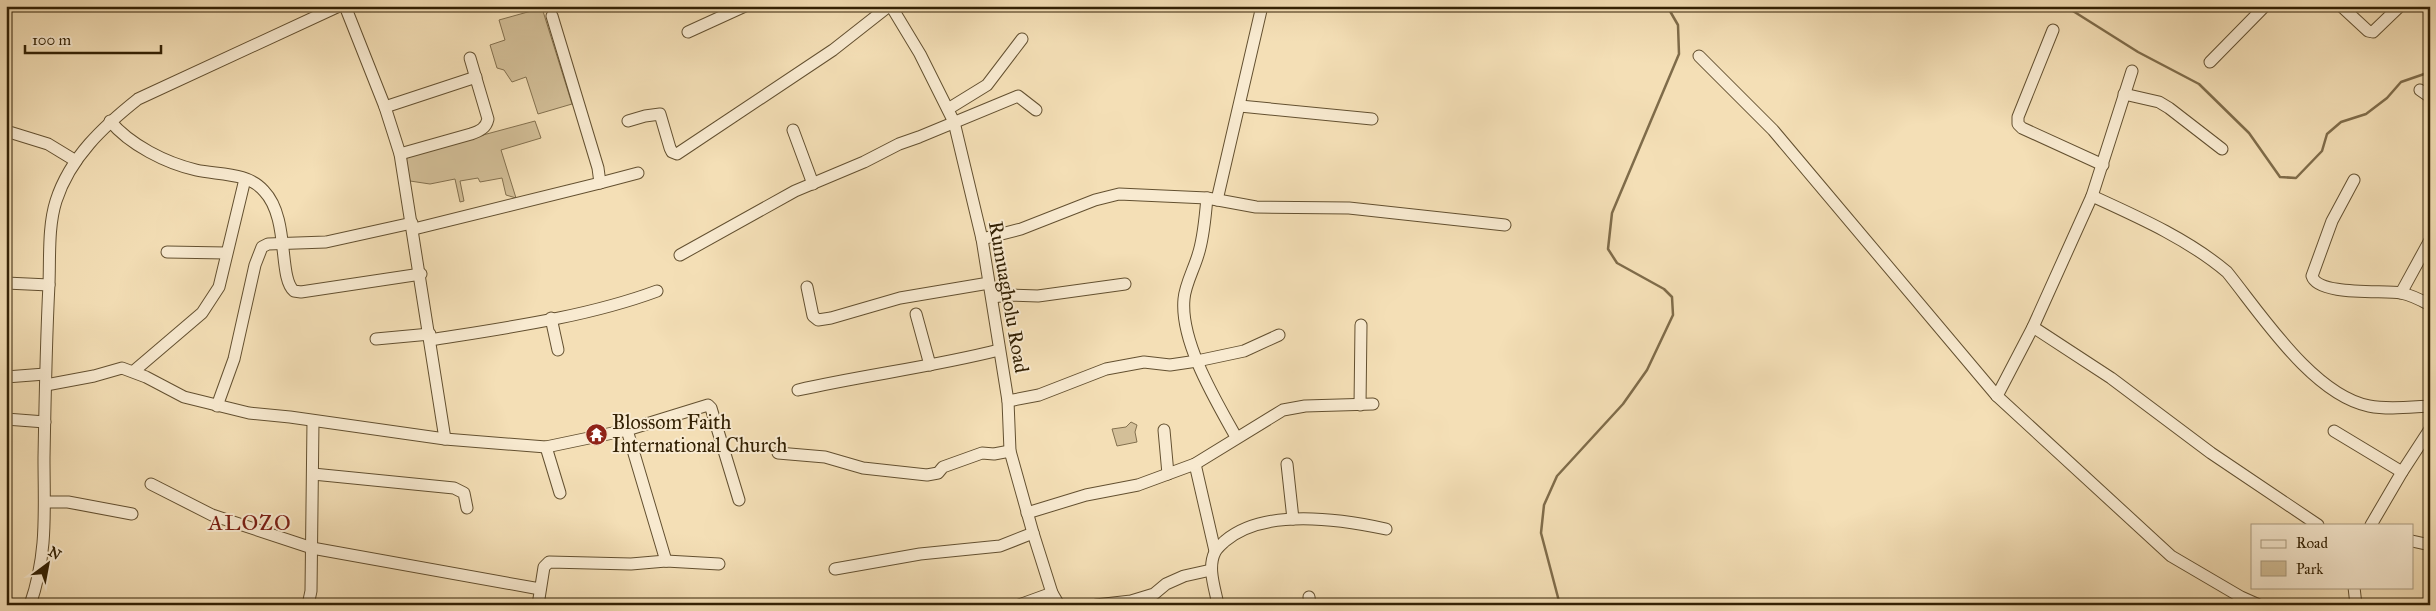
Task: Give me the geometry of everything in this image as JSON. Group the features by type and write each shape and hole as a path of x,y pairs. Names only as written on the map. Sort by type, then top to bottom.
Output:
{"street":[{"path":"30,605 36,589 45,540 45,422 49,285 54,209 63,184 76,161 110,121 138,98 339,6"},
{"path":"344,6 385,107 400,154 421,274 445,439"},
{"path":"688,32 745,6"},
{"path":"628,121 660,114 670,148 672,152 678,154 819,60 890,6"},
{"name":"Rumuagholu Road","path":"890,6 920,54 954,122 982,239 992,297 1008,401 1010,451 1052,593 1059,605"},
{"path":"1236,437 1212,394 1197,361 1185,318 1184,296 1199,253 1212,199 1240,106 1262,6"},
{"path":"2210,62 2265,6"},
{"path":"2341,6 2368,31 2373,32 2400,6"},
{"path":"552,16 598,168 600,183"},
{"path":"2053,30 2018,117 2018,124 2022,128 2103,164"},
{"path":"948,109 987,85 1022,39"},
{"path":"1700,56 1772,130 1997,396 2171,556 2259,605"},
{"path":"400,154 471,134 484,128 488,119 470,58"},
{"path":"1997,396 2033,327 2092,196 2132,71"},
{"path":"385,107 476,77"},
{"path":"2420,90 2430,97"},
{"path":"2124,94 2159,102 2222,149"},
{"path":"680,255 771,204 864,162 898,144 1018,96 1036,110"},
{"path":"1240,106 1372,119"},
{"path":"110,121 131,140 169,161 195,170 245,179 264,190 273,203 279,218 284,243 287,281 294,291 301,292 421,274"},
{"path":"793,130 813,184"},
{"path":"6,131 48,144 76,161"},
{"path":"217,406 234,359 259,251 268,244 326,242 413,226 600,183 638,172"},
{"path":"134,371 202,313 218,287 245,179"},
{"path":"2354,180 2332,221 2312,276 2314,281 2319,284 2349,290 2401,293 2430,305"},
{"path":"982,239 1021,229 1095,200 1119,194 1212,199 1256,206 1348,208 1505,225"},
{"path":"2092,196 2153,225 2227,272 2298,361 2331,388 2351,400 2367,405 2385,408 2430,406"},
{"path":"2401,293 2430,240"},
{"path":"167,252 226,253"},
{"path":"6,283 49,285"},
{"path":"807,287 813,316 818,320 900,298 989,283"},
{"path":"992,297 1046,295 1125,284"},
{"path":"376,339 430,337 551,318 638,298 657,291"},
{"path":"916,314 930,365"},
{"path":"551,318 558,350"},
{"path":"1360,405 1361,326"},
{"path":"2033,327 2111,378 2211,453 2317,524"},
{"path":"1008,401 1039,395 1106,369 1144,362 1170,365 1197,361 1244,351 1279,335"},
{"path":"798,390 999,350"},
{"path":"6,377 46,379 94,376 116,368 134,371 184,397 249,413 445,439 546,447 627,430 708,405 711,408 739,500"},
{"path":"1027,513 1086,495 1138,485 1195,464 1216,453 1236,437 1282,410 1312,406 1373,404"},
{"path":"6,419 45,422"},
{"path":"308,605 311,591 313,421"},
{"path":"2372,524 2430,429"},
{"path":"627,430 666,561"},
{"path":"1164,430 1168,474"},
{"path":"2334,431 2402,472"},
{"path":"546,447 560,493"},
{"path":"778,453 825,457 863,468 927,476 938,473 944,467 982,453 994,454 1010,451"},
{"path":"1195,464 1205,517 1215,551 1211,570 1218,605"},
{"path":"1287,464 1293,519"},
{"path":"313,474 454,488 464,493 467,508"},
{"path":"151,484 212,516 312,548 540,589"},
{"path":"46,502 68,502 132,514"},
{"path":"1215,551 1232,535 1250,528 1293,519 1333,521 1386,529"},
{"path":"836,569 920,554 1000,546 1033,533"},
{"path":"2414,541 2430,545"},
{"path":"538,605 544,567 549,562 631,564 666,561 719,564"},
{"path":"1096,605 1131,601 1154,594 1166,584 1184,576 1211,570"},
{"path":"2354,588 2356,605"},
{"path":"1020,605 1052,593"}],"green space":[{"path":"542,8 572,104 538,114 526,77 512,82 504,70 497,68 490,45 505,40 499,20"},
{"path":"535,121 541,138 501,150 516,198 506,195 502,178 480,182 478,178 460,181 464,201 460,202 455,179 430,184 410,181 405,156"},
{"path":"1131,422 1137,425 1135,432 1137,442 1117,446 1112,429 1126,427"}],"waterway":[{"path":"1560,605 1541,533 1544,505 1557,476 1623,404 1647,370 1673,315 1672,297 1664,289 1617,263 1608,249 1612,213 1679,54 1678,25 1667,6"},
{"path":"2065,6 2138,52 2199,84 2249,133 2280,177 2296,178 2322,151 2327,134 2341,122 2366,114 2387,98 2401,82 2430,72"}],"place":[{"name":"Blossom Faith International Church","path":"596,434"}],"district":[{"name":"ALOZO","path":"250,522"}]}
